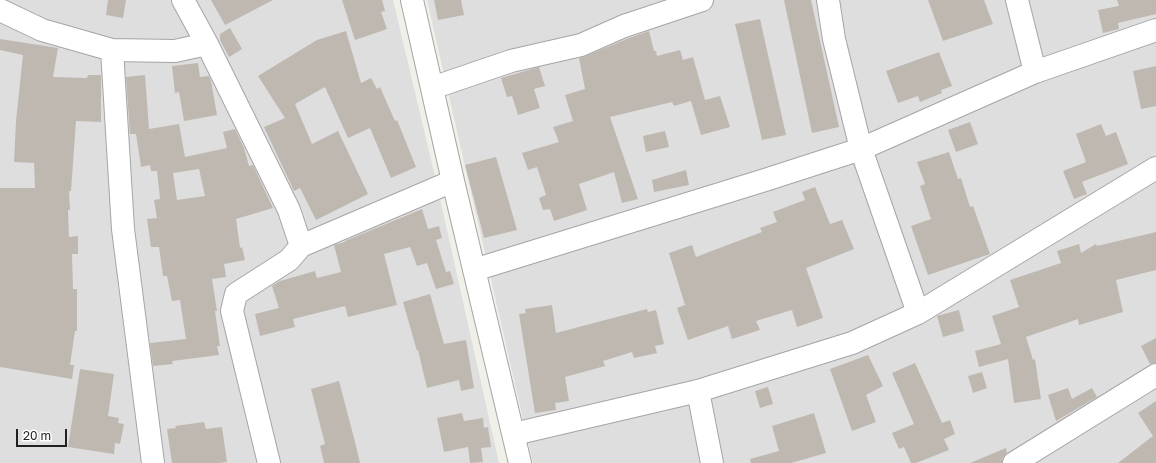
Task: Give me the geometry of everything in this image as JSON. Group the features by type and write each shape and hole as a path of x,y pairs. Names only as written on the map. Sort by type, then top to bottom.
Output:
{"street":[{"path":"183,0 207,44 289,210 301,246"},
{"path":"412,0 520,463"},
{"path":"432,88 511,62 581,45 624,26 702,0"},
{"path":"828,0 834,39 861,148 918,313"},
{"path":"1017,0 1035,72"},
{"path":"0,10 42,30 112,50 175,51 207,44"},
{"path":"474,270 765,180 861,148 1035,72 1156,30"},
{"path":"112,50 123,229 153,463"},
{"path":"514,434 698,391 852,344 918,313 1156,168"},
{"path":"269,463 232,311 236,294 289,260 301,246 453,181"},
{"path":"1014,463 1156,375"},
{"path":"698,391 712,463"}],"shaded area":[{"path":"0,0 393,0 434,172 499,463 0,463"},
{"path":"427,0 1156,0 1156,463 533,463"}],"building":[{"path":"108,0 126,0 123,18 106,15"},
{"path":"211,0 273,0 225,25"},
{"path":"342,0 382,0 385,11 381,12 387,29 355,40"},
{"path":"434,0 461,0 464,15 438,20"},
{"path":"784,0 811,0 839,127 812,133"},
{"path":"928,0 984,0 993,24 943,41"},
{"path":"1117,0 1156,0 1156,14 1118,23 1119,29 1103,33 1098,10 1119,6"},
{"path":"760,19 786,135 762,140 735,24"},
{"path":"230,28 242,49 229,57 220,40 220,34"},
{"path":"346,31 361,83 371,78 377,89 380,87 395,121 397,120 416,167 391,178 370,128 348,138 325,87 295,104 312,144 338,131 368,194 316,220 300,188 294,191 264,127 285,118 258,76 317,40"},
{"path":"649,31 654,51 656,51 657,56 680,50 683,60 693,57 705,100 720,96 730,127 701,135 691,101 674,106 672,102 610,117 638,199 622,203 614,172 579,184 587,210 554,221 550,209 543,210 539,198 546,195 537,167 528,170 522,153 559,142 553,127 573,121 565,95 585,89 579,58"},
{"path":"0,39 58,48 53,77 87,78 88,75 101,75 101,122 76,121 71,191 69,191 69,237 78,236 78,254 72,254 73,289 77,289 77,331 75,331 70,365 74,365 72,379 0,367 0,188 35,188 34,163 14,162 16,121 23,55 0,50"},
{"path":"939,52 952,86 941,90 942,93 920,102 918,96 898,103 886,71"},
{"path":"198,63 200,77 209,76 211,81 217,115 184,121 179,92 175,93 172,66"},
{"path":"1156,66 1156,106 1141,109 1133,71"},
{"path":"539,67 545,86 534,89 540,108 518,115 512,96 507,97 501,78"},
{"path":"145,75 149,129 179,124 185,157 227,148 223,132 235,129 244,148 249,166 253,165 273,208 236,219 240,248 242,247 245,260 224,264 226,277 212,279 217,311 215,311 220,346 217,346 219,355 172,361 173,364 153,366 150,343 186,339 180,300 172,301 167,276 163,276 159,247 151,247 147,219 157,218 154,200 160,199 157,171 151,171 150,165 141,167 136,134 130,134 126,77","holes":["199,169 205,196 177,200 173,173"]},
{"path":"970,122 978,144 956,152 948,130"},
{"path":"1101,124 1106,136 1116,132 1128,164 1082,182 1087,194 1074,199 1063,171 1086,162 1076,134"},
{"path":"665,131 669,147 646,152 643,136"},
{"path":"949,152 958,179 961,178 970,207 973,206 990,254 928,275 911,226 931,219 920,186 925,184 917,162"},
{"path":"496,157 517,230 484,238 465,165"},
{"path":"686,170 689,185 654,192 652,180"},
{"path":"815,187 830,224 842,220 854,249 806,268 823,318 797,327 792,310 756,321 760,330 732,339 728,326 688,340 677,308 685,305 669,253 692,245 696,257 762,232 760,228 777,222 773,212 805,200 802,192"},
{"path":"422,209 428,229 439,226 442,238 436,240 446,272 450,271 454,284 436,289 427,263 417,266 410,247 384,254 397,305 348,317 345,306 293,319 295,327 260,336 255,314 279,308 272,286 280,281 315,271 317,278 341,272 334,245 345,242"},
{"path":"1156,232 1156,270 1116,280 1123,312 1079,325 1078,319 1026,337 1033,360 1035,359 1041,399 1014,403 1008,359 979,367 975,351 1001,344 992,316 1019,307 1010,280 1061,263 1057,251 1079,244 1081,253 1096,244 1097,246"},
{"path":"430,294 444,344 466,340 474,388 461,391 459,380 427,388 418,350 417,351 403,302"},
{"path":"552,305 556,333 647,309 648,312 656,310 664,344 655,346 657,353 634,358 632,352 603,361 605,366 565,377 569,401 555,403 556,410 535,413 519,314 526,313 525,309"},
{"path":"959,310 964,331 943,337 937,316"},
{"path":"1156,338 1156,363 1150,364 1141,346"},
{"path":"868,355 883,386 866,395 876,422 852,431 830,369"},
{"path":"915,363 942,423 950,420 955,434 944,439 949,450 916,463 911,463 904,447 899,449 892,433 914,424 892,373"},
{"path":"80,369 114,374 108,416 119,418 118,423 124,424 120,444 115,443 114,454 68,447"},
{"path":"982,372 987,388 973,393 968,376"},
{"path":"339,381 360,463 324,463 320,446 325,444 311,389"},
{"path":"768,387 773,404 760,408 755,391"},
{"path":"1068,388 1072,399 1092,388 1097,397 1056,421 1048,395"},
{"path":"1156,401 1156,463 1118,463 1153,436 1138,413"},
{"path":"462,413 464,421 483,418 484,428 488,427 491,447 481,448 483,462 470,463 468,447 444,452 437,418"},
{"path":"814,413 826,453 791,463 751,463 750,459 779,451 772,426"},
{"path":"204,422 206,429 222,427 227,462 172,463 167,429 176,428 175,426"},
{"path":"1006,448 1007,453 1003,457 1002,463 970,463"}]}
